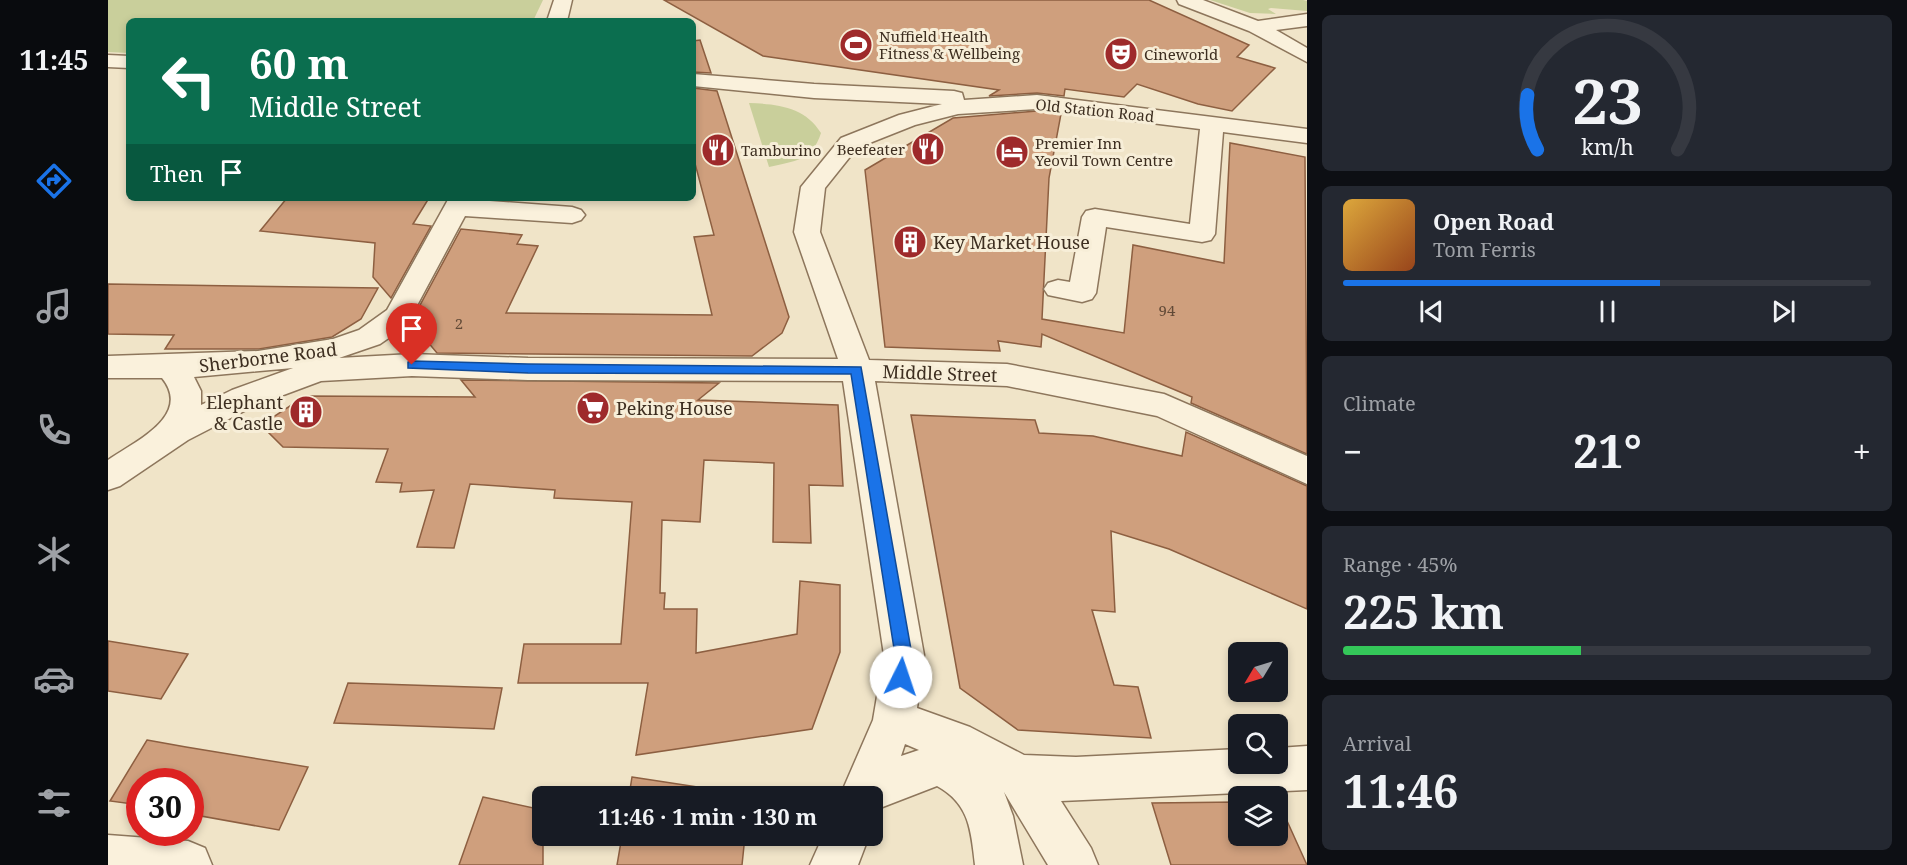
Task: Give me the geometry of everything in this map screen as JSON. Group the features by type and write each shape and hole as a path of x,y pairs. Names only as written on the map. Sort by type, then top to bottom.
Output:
{"street":[{"path":"558,18 562,0"},
{"path":"1186,0 1256,27 1307,57"},
{"path":"1256,27 1307,20"},
{"path":"108,61 126,62"},
{"path":"696,80 814,91 1037,102"},
{"path":"814,91 853,125"},
{"name":"Old Station Road","path":"867,786 894,720 904,655 857,370 807,232 813,187 853,125 907,120 957,107 1037,102 1307,136"},
{"path":"1058,289 1082,293 1095,217 1202,234 1212,124"},
{"path":"412,365 398,347 394,321 459,203 572,215"},
{"name":"Sherborne Road","path":"108,367 171,368 331,351 364,342 394,321"},
{"name":"Middle Street","path":"108,477 176,431 243,398 318,370 412,365 528,369 857,370 1007,375 1164,406 1307,471"},
{"name":"Sherborne Road","path":"171,368 184,383 186,402 176,431"},
{"path":"894,720 956,742 1021,777 1076,779 1307,768"},
{"path":"883,786 939,764 959,772 974,783 992,814 999,865"},
{"path":"1021,777 1074,865"},
{"path":"834,865 842,846"},
{"path":"108,858 188,865"}],"green space":[{"path":"108,0 543,0 534,18 126,18 126,53 108,52"},
{"path":"1210,0 1303,0 1307,1 1307,11 1271,8 1268,9 1276,14 1250,13"},
{"path":"749,103 780,106 807,117 821,133 813,149 801,158 769,167"}],"building":[{"path":"664,0 1149,0 1249,45 1237,57 1275,68 1232,111 1198,104 1137,84 1124,97 1065,89 1064,96 1037,93 989,96 999,90 763,56"},
{"path":"700,40 711,73 696,72 696,41"},
{"path":"696,88 717,91 789,317 782,333 752,356 437,353 411,322 461,229 522,235 517,244 538,246 506,313 712,315 694,237 714,235 696,167"},
{"path":"1037,111 1061,114 1049,178 1042,319 1124,333 1133,245 1224,263 1230,143 1305,157 1307,454 1191,403 1192,397 1042,334 1041,347 998,341 1000,351 885,347 865,170 953,118"},
{"path":"285,201 427,201 413,224 431,226 391,298 373,277 375,243 260,231"},
{"path":"108,284 378,288 361,319 332,337 259,349 165,349 174,335 108,334"},
{"path":"461,380 719,383 698,400 838,405 843,486 809,485 811,543 773,542 774,463 704,460 700,522 662,520 660,593 665,593 664,609 697,609 696,653 797,634 800,581 840,585 840,652 812,729 636,755 648,683 518,683 524,644 621,644 632,502 554,498 555,490 470,484 454,548 417,547 434,490 400,492 402,483 376,482 388,449 283,447 261,425 305,396 475,397"},
{"path":"911,415 1035,420 1039,433 1093,436 1182,456 1186,432 1307,486 1307,609 1169,549 1111,531 1115,612 1092,610 1114,685 1138,687 1151,738 1018,730 960,688"},
{"path":"108,641 188,654 161,699 108,691"},
{"path":"348,683 502,688 494,729 334,723"},
{"path":"147,740 308,767 279,830 204,817 204,768 130,768"},
{"path":"126,775 126,803 110,801"},
{"path":"632,777 691,786 631,786"},
{"path":"483,797 532,808 532,846 543,846 543,865 459,865"},
{"path":"1228,802 1228,846 1288,846 1288,823 1307,865 1171,865 1152,803"},
{"path":"620,846 744,846 742,865 617,865"}],"place":[{"name":"Nuffield Health Fitness & Wellbeing","path":"856,45"},
{"name":"Cineworld","path":"1121,54"},
{"name":"Beefeater","path":"928,149"},
{"name":"Tamburino","path":"718,150"},
{"name":"Premier Inn Yeovil Town Centre","path":"1012,152"},
{"name":"Key Market House","path":"910,242"},
{"name":"Peking House","path":"593,408"},
{"name":"Elephant & Castle","path":"306,412"}],"route":[{"path":"412,365 528,369 857,370 904,655 901,677"}]}
